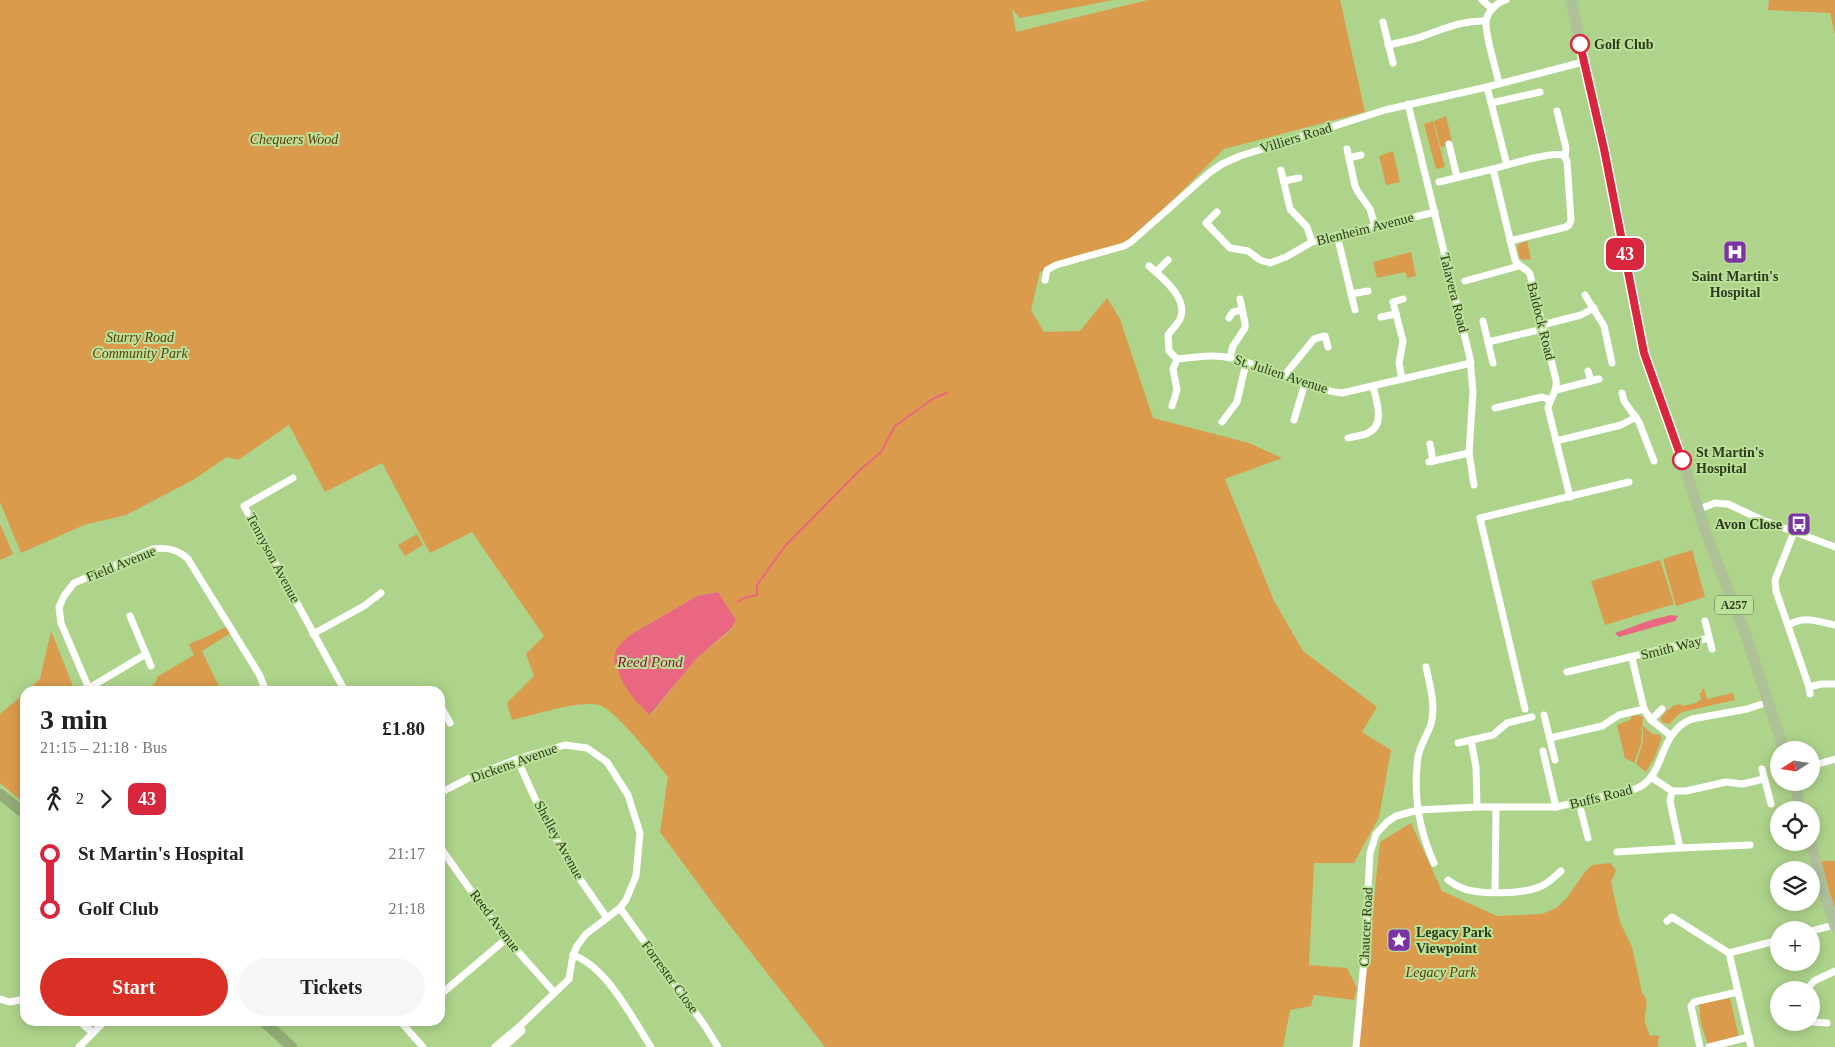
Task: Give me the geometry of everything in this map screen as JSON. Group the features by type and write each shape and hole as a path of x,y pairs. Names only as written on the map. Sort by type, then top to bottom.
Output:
{"highway":[{"path":"0,794 20,810"},
{"path":"269,1026 292,1047"}],"main road":[{"name":"A257","path":"1571,0 1604,149 1644,353 1705,531 1745,634 1781,741"},
{"path":"1814,851 1835,926"}],"street":[{"path":"1482,0 1492,9"},
{"path":"1499,83 1486,21 1492,9 1498,3 1506,0"},
{"path":"1388,45 1426,35 1452,25 1471,21 1486,21"},
{"path":"1383,22 1393,63"},
{"name":"Villiers Road","path":"1045,280 1047,270 1056,265 1124,246 1209,173 1222,164 1240,156 1408,104 1487,87 1584,62"},
{"path":"1487,87 1506,165"},
{"path":"1491,103 1540,92"},
{"name":"Talavera Road","path":"1408,104 1471,363 1473,392 1469,453 1474,485"},
{"path":"1510,241 1569,226 1571,220 1567,161 1565,157 1566,148 1557,111"},
{"path":"1449,144 1458,178"},
{"path":"1347,149 1358,192 1370,209 1375,226"},
{"path":"1440,182 1540,157 1561,154 1565,157"},
{"path":"1349,158 1361,155"},
{"name":"Baldock Road","path":"1493,168 1515,260 1519,266 1526,269 1530,274 1557,385 1556,390"},
{"path":"1281,170 1290,208 1307,227 1312,242"},
{"path":"1284,181 1299,178"},
{"name":"Blenheim Avenue","path":"1217,212 1206,223 1230,248 1248,251 1260,260 1270,263 1286,257 1312,242 1435,212"},
{"path":"1337,235 1355,310"},
{"path":"1156,272 1168,260"},
{"path":"1149,266 1173,289 1181,307 1180,318 1168,335 1167,341 1170,351 1177,359 1173,369 1177,390 1172,406"},
{"path":"1465,281 1519,266"},
{"path":"1352,294 1368,291"},
{"path":"1585,295 1604,326 1612,363"},
{"path":"1230,358 1236,339 1246,323 1240,299"},
{"path":"1402,379 1399,363 1403,341 1393,302 1403,299"},
{"path":"1488,342 1581,315 1594,308"},
{"path":"1229,318 1233,312 1242,310"},
{"path":"1381,317 1396,314"},
{"path":"1483,320 1493,363"},
{"path":"1284,376 1314,339 1326,336 1328,347"},
{"name":"St. Julien Avenue","path":"1177,359 1210,356 1230,358 1330,391 1342,393 1471,363"},
{"path":"1222,422 1237,402 1246,363"},
{"path":"1588,371 1591,381"},
{"path":"1570,497 1549,413 1550,400 1556,390 1599,379"},
{"path":"1294,420 1305,383"},
{"path":"1348,438 1369,433 1377,423 1379,412 1373,386"},
{"path":"1622,394 1624,401 1636,417 1654,461"},
{"path":"1495,408 1542,397 1550,400"},
{"path":"1556,441 1621,425 1636,417"},
{"path":"1430,444 1431,461 1469,453"},
{"name":"Tennyson Avenue","path":"293,478 244,506 342,686"},
{"path":"1524,709 1480,518 1628,482"},
{"path":"1699,509 1715,503 1728,504 1835,547"},
{"path":"1794,532 1775,580 1776,591 1789,625 1809,691 1821,684 1835,684"},
{"name":"Field Avenue","path":"88,686 60,623 59,607 64,596 74,583 153,549 164,547 177,551 188,559 259,674 264,686"},
{"path":"313,634 364,606 381,594"},
{"path":"130,616 151,666"},
{"path":"1789,625 1797,620 1805,619 1835,625"},
{"name":"Smith Way","path":"1705,621 1712,649"},
{"name":"Smith Way","path":"1567,672 1632,658 1709,638"},
{"name":"Field Avenue","path":"96,686 146,654"},
{"name":"Smith Way","path":"1632,658 1644,709 1651,720 1670,735"},
{"path":"1426,667 1431,689 1432,710 1430,726 1421,744 1418,756 1418,810 1424,837 1434,863"},
{"path":"1764,778 1742,784 1726,782 1686,791 1672,791 1651,777 1670,735 1676,728 1692,719 1748,709 1768,702"},
{"path":"1550,738 1602,726 1619,715 1644,709"},
{"path":"1651,720 1662,709"},
{"path":"445,714 450,723"},
{"path":"1544,715 1555,760"},
{"path":"1458,743 1493,735 1507,723 1532,717"},
{"path":"1471,740 1476,767 1477,807"},
{"name":"Dickens Avenue","path":"445,790 471,777 517,759 565,744 587,748 606,762 628,796 640,833 636,876 626,900 620,908"},
{"path":"1543,751 1556,807"},
{"name":"Shelley Avenue","path":"517,759 542,814 573,869 606,918"},
{"path":"1820,763 1835,759"},
{"path":"1762,769 1770,801"},
{"name":"Buffs Road","path":"1396,816 1418,810 1477,807 1556,807 1640,787 1651,777"},
{"path":"1672,791 1670,801 1680,848"},
{"path":"1579,803 1588,838"},
{"path":"1495,892 1496,807"},
{"name":"Chaucer Road","path":"1356,1047 1364,961 1370,849 1376,834 1396,816"},
{"path":"1617,852 1750,845"},
{"name":"Reed Avenue","path":"445,861 506,939 554,992"},
{"path":"1448,880 1460,888 1468,890 1513,892 1537,888 1551,880 1561,871"},
{"path":"495,1047 569,979 573,955 586,934 620,908"},
{"name":"Forrester Close","path":"620,908 718,1047"},
{"path":"1667,921 1672,917 1729,953 1752,1047"},
{"path":"1820,929 1835,926"},
{"path":"445,991 506,939"},
{"path":"1729,953 1770,942"},
{"path":"573,955 589,964 601,974 651,1047"},
{"path":"1814,981 1835,971"},
{"path":"1700,1047 1691,1006 1694,1002 1738,992"},
{"path":"0,999 10,1002 20,1000"},
{"path":"1820,1023 1828,1023"},
{"path":"84,1026 92,1033"},
{"path":"79,1047 100,1026"},
{"path":"407,1026 423,1047"},
{"path":"504,1047 522,1031 520,1026"},
{"path":"1709,1047 1749,1037"}],"green space":[{"path":"0,0 1113,0 1020,18 1012,9 1016,32 1148,0 1340,0 1365,112 1224,149 1157,216 1125,242 1040,272 1031,310 1044,332 1080,331 1107,298 1120,319 1153,418 1249,443 1282,458 1225,479 1274,601 1303,651 1377,707 1362,732 1391,750 1379,817 1354,863 1314,863 1309,965 1347,968 1357,988 1354,1000 1314,995 1311,1006 1290,1010 1283,1047 825,1047 717,909 660,832 668,777 625,726 606,709 599,705 590,704 568,706 512,720 507,703 534,676 526,654 544,636 472,532 430,553 382,463 325,492 289,425 238,460 227,457 193,480 126,515 84,525 21,553 0,502","holes":["718,592 736,620 732,629 696,659 651,715 630,635 697,596"]},
{"path":"1769,0 1835,0 1835,34 1830,13 1768,10"},
{"path":"1446,116 1452,142 1441,148 1434,121"},
{"path":"1433,121 1445,167 1436,169 1424,124"},
{"path":"1393,151 1400,182 1386,185 1379,156"},
{"path":"1527,241 1531,259 1523,260 1520,258 1517,247 1519,244"},
{"path":"1411,252 1416,276 1407,278 1405,272 1377,278 1373,262"},
{"path":"0,524 13,554 0,560"},
{"path":"417,534 423,545 405,556 398,545"},
{"path":"1692,550 1705,597 1676,606 1663,559"},
{"path":"1660,560 1674,604 1605,625 1591,581"},
{"path":"228,626 232,632 202,651 219,686 152,686 156,682 157,677 194,655 189,644"},
{"path":"51,631 73,686 32,686 40,679"},
{"path":"1704,689 1707,699 1733,693 1735,700 1680,713 1669,724 1662,722 1661,718 1672,706 1696,703 1701,699 1700,693"},
{"path":"20,697 20,800 0,783 0,714"},
{"path":"1639,715 1643,717 1641,744 1634,763 1625,758 1617,725 1630,720 1632,716"},
{"path":"1643,726 1653,734 1662,737 1655,756 1646,772 1636,764 1643,742"},
{"name":"Legacy Park","path":"1411,823 1442,891 1497,916 1542,914 1556,908 1566,899 1592,865 1610,863 1616,870 1611,882 1620,922 1632,947 1642,993 1646,999 1646,1024 1650,1036 1659,1036 1658,1047 1358,1047 1380,842"},
{"path":"1821,861 1835,861 1835,914"},
{"path":"1730,998 1739,1038 1708,1044 1702,1025 1699,1004"}],"water":[{"name":"Reed Pond","path":"718,592 736,620 732,628 696,659 650,715 635,700 623,683 614,660 616,649 630,635 697,596"},
{"path":"1671,615 1678,616 1675,621 1619,637 1615,633 1651,620"}],"waterway":[{"path":"738,602 744,598 757,595 757,585 785,546 860,470 881,452 895,426 934,398 947,393"}],"bus line":[{"name":"43","path":"1580,44 1604,149 1644,353 1682,460"}],"place":[{"name":"Golf Club","path":"1580,44"},
{"name":"Saint Martin's Hospital","path":"1735,252"},
{"name":"St Martin's Hospital","path":"1682,460"},
{"name":"Avon Close","path":"1799,524"},
{"name":"Legacy Park Viewpoint","path":"1399,940"}],"park label":[{"name":"Chequers Wood","path":"294,139"},
{"name":"Sturry Road Community Park","path":"140,346"}]}
